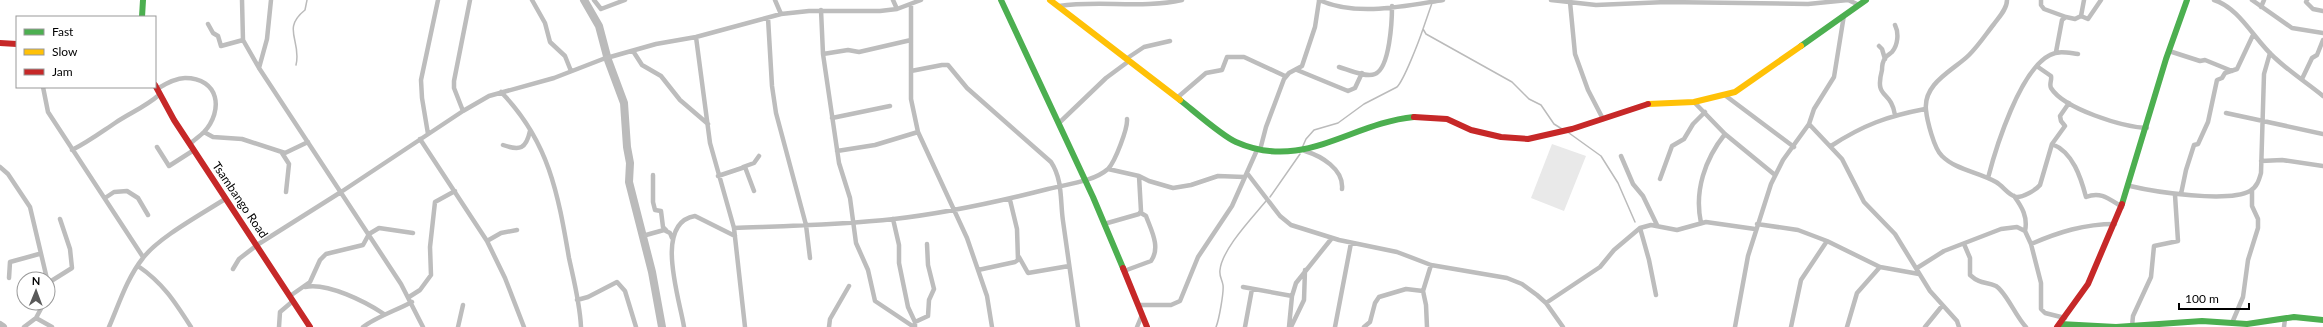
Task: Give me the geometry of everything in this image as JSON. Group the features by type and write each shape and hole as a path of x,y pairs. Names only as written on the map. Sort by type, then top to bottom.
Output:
{"street":[{"path":"142,16 143,0"},
{"path":"242,0 243,40 259,68 369,234 412,302 423,327"},
{"path":"259,68 267,39 271,0"},
{"path":"428,134 422,98 421,80 438,0"},
{"path":"463,111 454,88 454,81 470,0"},
{"path":"532,0 545,23 550,42 565,56 571,72"},
{"path":"594,0 601,9 625,0"},
{"path":"775,0 781,14"},
{"path":"893,0 897,9"},
{"path":"233,269 239,259 257,245 341,192 463,111 501,92 571,72 603,59 656,44 696,37 781,14 821,10 874,11 897,9 921,0"},
{"path":"1001,0 1059,123 1104,224 1147,327"},
{"path":"1050,0 1059,6 1082,27 1178,97 1235,142 1258,150 1286,153 1305,150 1371,125 1406,116 1441,117 1477,131 1518,139 1562,132 1643,104 1694,102 1726,96 1735,92 1844,15 1856,2"},
{"path":"1059,6 1067,2 1160,4 1182,0"},
{"path":"1138,305 1170,305 1180,301 1198,257 1229,211 1258,150 1285,76 1302,66 1315,27 1319,0 1347,7 1392,6 1443,0"},
{"path":"1551,0 1596,5 1666,2 1808,4 1848,0 1856,2 1866,0"},
{"path":"2007,0 2007,4 1983,39 1968,56 1945,74 1930,91 1925,109 1936,149 1942,156 1968,171 2000,184 2014,196 2025,215 2027,223 2025,231"},
{"path":"2041,0 2041,5 2044,9 2075,19 2081,16 2088,19 2101,0"},
{"path":"2081,16 2084,0"},
{"path":"2059,325 2095,274 2122,207 2130,186 2169,51 2187,0"},
{"path":"2214,0 2224,1 2270,53 2323,96"},
{"path":"2252,0 2292,28 2323,33"},
{"path":"2261,7 2264,0"},
{"path":"2307,0 2306,2 2313,9 2323,11"},
{"path":"1570,2 1576,54 1588,90 1603,118"},
{"path":"911,4 911,100 918,132 963,227 987,296 992,327"},
{"path":"1339,67 1362,73 1376,74 1383,66 1390,34 1392,6"},
{"path":"821,10 823,54 832,118 837,151 849,195 856,243 868,270 873,298 915,325"},
{"path":"1735,327 1756,227 1775,175 1809,124 1814,109 1834,77 1844,15"},
{"path":"2056,52 2062,20 2066,17"},
{"path":"768,18 772,86 776,113 806,225 810,258"},
{"path":"208,24 213,33 218,36 221,46 243,40"},
{"path":"1895,25 1898,32 1895,45 1885,60 1879,88 1891,100 1895,115"},
{"path":"2181,194 2186,170 2194,145 2198,144 2208,122 2217,80 2237,69 2253,35"},
{"path":"696,37 708,124 718,176 734,228 744,327"},
{"path":"823,54 848,50 859,52 911,40"},
{"path":"2302,79 2312,58 2317,55 2323,40"},
{"path":"1059,123 1106,78 1144,47 1170,41"},
{"path":"0,43 16,44"},
{"path":"1879,46 1882,49 1885,60"},
{"path":"633,51 642,65 661,76 680,100 708,124"},
{"path":"2169,51 2200,61 2205,60 2225,66 2232,71"},
{"path":"1988,178 1996,145 2012,105 2038,67 2045,58 2056,52 2078,54"},
{"path":"2232,323 2243,297 2249,254 2258,228 2258,219 2252,206 2252,190 2260,178 2264,122 2265,68 2270,53"},
{"path":"1178,97 1206,73 1222,70 1225,59 1229,56 1247,59 1285,76"},
{"path":"911,71 948,65 967,88 1046,156 1057,173 1060,186 1069,266 1078,327"},
{"path":"2038,67 2050,73 2052,78 2050,87 2069,103 2116,122 2147,128"},
{"path":"1297,70 1348,91 1355,88 1362,73"},
{"path":"72,150 93,139 126,116 138,111 157,89 170,81 184,77 194,79 209,86 217,98 216,112 204,132 190,144"},
{"path":"43,88 46,106 72,150 143,257"},
{"name":"Tsambango Road","path":"157,89 225,199 257,245 310,327"},
{"path":"501,92 530,131 546,157 553,177 582,327"},
{"path":"1726,96 1794,147"},
{"path":"1694,102 1726,134 1775,175"},
{"path":"2014,196 2018,197 2037,189 2052,144 2065,128 2065,123 2060,118 2069,103"},
{"path":"832,118 890,106"},
{"path":"1831,146 1852,133 1895,115 1925,109"},
{"path":"1660,179 1672,146 1684,139 1693,124 1705,112"},
{"path":"2226,113 2323,134"},
{"path":"1108,169 1126,131 1127,119"},
{"path":"1809,124 1831,146 1847,166 1854,186 1864,202 1895,234 1917,268 1919,274 1942,306 1957,321 1959,327"},
{"path":"503,145 516,149 523,147 528,141 530,131"},
{"path":"204,132 213,137 242,139 282,152 290,152 308,142"},
{"path":"837,151 875,145 918,132"},
{"path":"1701,223 1698,208 1702,179 1714,149 1726,134"},
{"path":"420,140 487,241 505,278 524,327"},
{"path":"2052,144 2061,148 2075,166 2086,197 2095,194 2102,195 2122,207"},
{"path":"157,147 169,166 194,150"},
{"path":"1305,150 1328,161 1342,182 1342,189"},
{"path":"282,152 288,164 286,192"},
{"path":"718,176 754,163 759,156"},
{"path":"1621,156 1633,184 1643,196 1657,225"},
{"path":"2261,161 2282,160 2323,166"},
{"path":"743,167 746,169 754,191"},
{"path":"0,168 8,174 30,207 39,254 44,271"},
{"path":"734,228 893,219 954,210 1010,200 1084,180 1108,169 1139,176 1149,182 1173,188 1191,185 1218,176 1246,175"},
{"path":"654,175 653,205 655,210 662,213 663,227 672,238"},
{"path":"1246,175 1286,222 1296,228 1351,243 1397,252 1431,265 1507,278 1522,284 1546,303 1563,327"},
{"path":"1139,176 1141,213"},
{"path":"2130,186 2175,195 2227,196 2252,190"},
{"path":"105,198 114,192 127,191 138,198 148,215"},
{"path":"408,297 420,290 431,275 430,247 434,202 455,191"},
{"path":"2132,326 2133,316 2151,277 2154,246 2178,241 2175,195"},
{"path":"109,327 143,257 164,240 225,199"},
{"path":"1010,200 1017,229 1019,257 1028,273 1069,266"},
{"path":"1104,224 1141,213 1146,216 1155,239 1153,256 1151,261 1124,271"},
{"path":"684,327 673,271 672,238 676,228 695,216 735,236"},
{"path":"56,277 72,268 70,254 60,219"},
{"path":"893,219 907,301 915,325"},
{"path":"1546,303 1600,267 1618,246 1640,228 1657,225 1677,230 1701,223 1715,223 1798,230 1827,241 1880,267 1919,274"},
{"path":"2031,244 2072,228 2099,224 2115,224"},
{"path":"1917,268 1944,251 2008,227 2017,227 2025,231 2031,244 2041,283 2041,310 2045,313 2065,318"},
{"path":"279,327 280,312 313,277 322,256 330,252 363,245 369,234 382,228 414,233"},
{"path":"1640,228 1649,260 1656,295"},
{"path":"487,241 501,233 517,230"},
{"path":"646,235 661,230 666,230"},
{"path":"1290,327 1292,296 1296,283 1332,238"},
{"path":"1791,327 1802,280 1827,241"},
{"path":"1335,327 1351,243"},
{"path":"915,325 928,316 929,300 934,292 928,265 927,244"},
{"path":"1964,244 1970,258 1970,275 1983,284 1996,286 2002,291 2018,318 2026,327"},
{"path":"9,278 10,262 39,254"},
{"path":"978,270 1015,262 1019,257"},
{"path":"1427,327 1426,304 1423,291 1431,265"},
{"path":"138,266 159,281 191,327"},
{"path":"1847,327 1857,293 1880,267"},
{"path":"1290,327 1304,300 1305,270"},
{"path":"577,300 588,297 618,282 625,291 636,327"},
{"path":"829,327 830,319 849,286"},
{"path":"305,287 318,287 349,296 371,305 384,314"},
{"path":"1242,287 1292,296"},
{"path":"1246,327 1252,289"},
{"path":"1364,327 1370,322 1374,303 1379,297 1406,289 1423,291"},
{"path":"363,327 384,314 412,302"},
{"path":"458,327 463,305"},
{"path":"1925,327 1942,306"},
{"path":"24,327 36,318 40,311"},
{"path":"1136,327 1142,315"},
{"path":"2059,325 2132,326 2168,324 2247,324 2299,317 2323,320"},
{"path":"36,318 52,327"},
{"path":"2284,327 2285,319"}],"shaded area":[{"path":"1552,144 1586,156 1564,211 1531,198"}],"waterway":[{"path":"296,65 297,49 293,29 294,23 305,10 307,0"},
{"path":"584,0 599,26 608,60 624,103 627,147 630,163 629,182 652,272 662,327"},
{"path":"1432,3 1423,29 1426,34 1512,82 1529,99 1541,105 1554,124 1562,129"},
{"path":"1302,148 1306,139 1314,130 1338,123 1364,104 1397,87 1407,69 1423,29"},
{"path":"1569,133 1601,156 1618,183 1635,222"},
{"path":"1270,197 1300,154"},
{"path":"1216,327 1223,294 1223,285 1220,276 1222,262 1238,234 1266,201"}],"traffic: fast":[{"path":"142,16 143,0"},
{"path":"1001,0 1093,197 1123,268"},
{"path":"1801,46 1866,0"},
{"path":"2122,204 2166,59 2187,0"},
{"path":"1180,100 1230,139 1260,150 1283,152 1305,149 1391,121 1414,117"},
{"path":"2060,324 2116,327 2202,321 2247,324 2294,317 2323,320"}],"traffic: slow":[{"path":"1050,0 1180,100"},
{"path":"1648,104 1694,102 1735,92 1801,46"}],"traffic: jam":[{"path":"0,43 16,44"},
{"path":"156,87 174,120 310,327"},
{"path":"1414,117 1447,119 1471,130 1501,137 1528,139 1572,129 1648,104"},
{"path":"2057,327 2088,284 2122,204"},
{"path":"1123,268 1147,327"}]}
